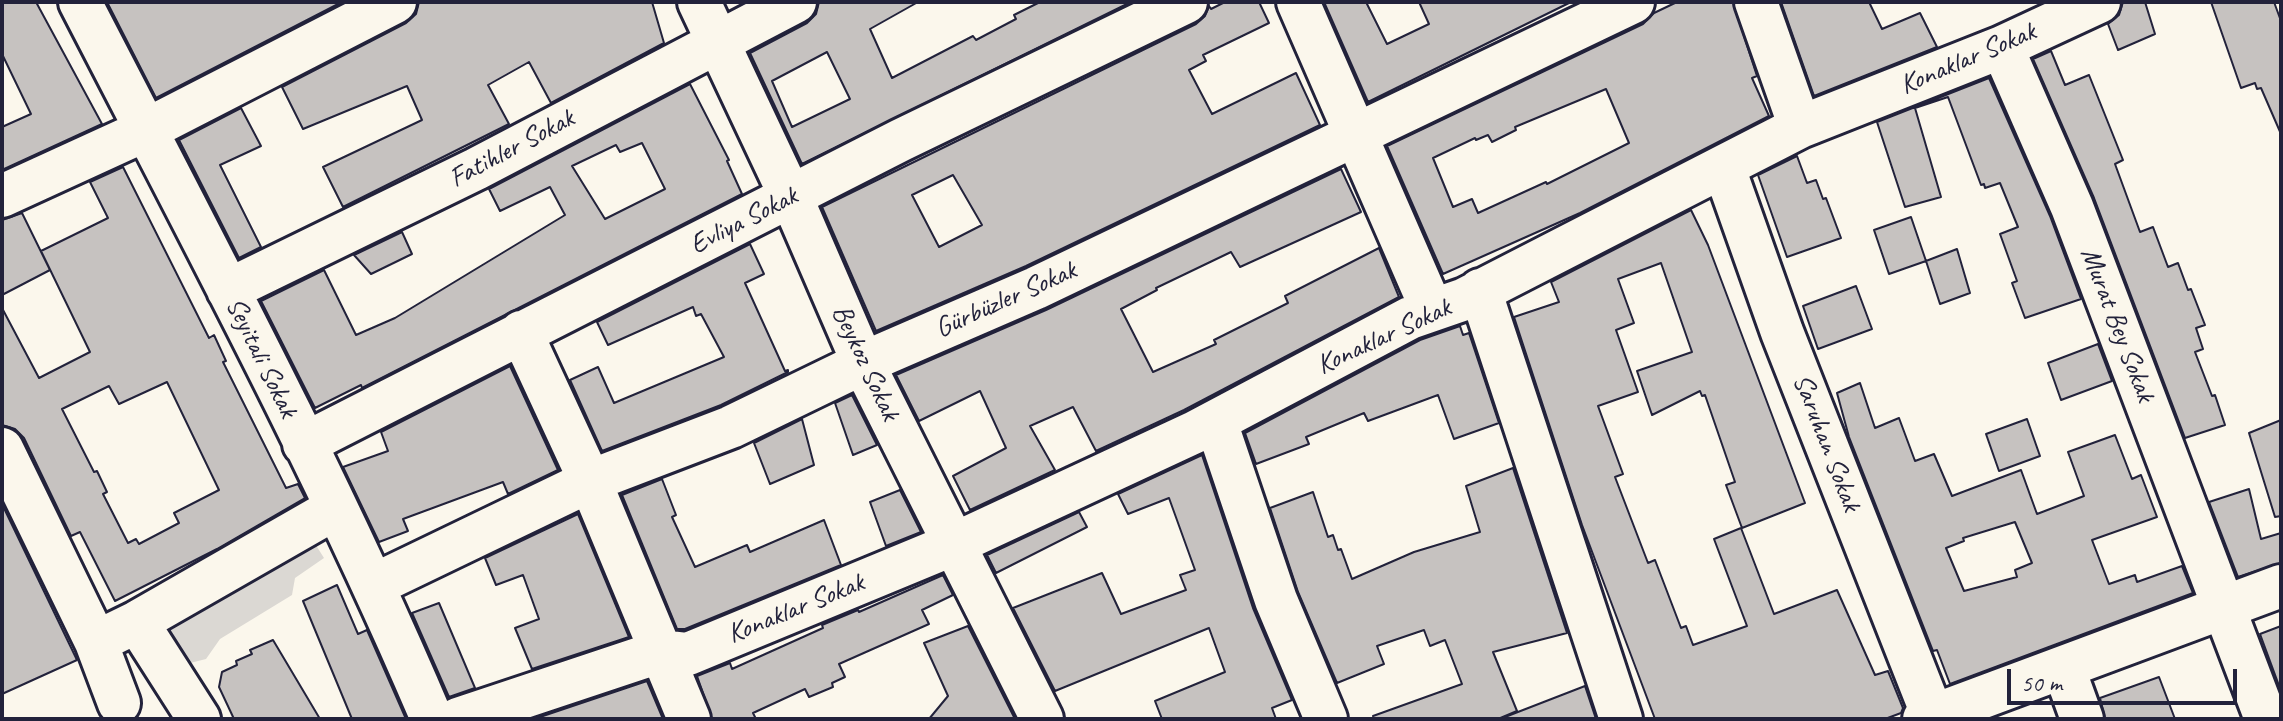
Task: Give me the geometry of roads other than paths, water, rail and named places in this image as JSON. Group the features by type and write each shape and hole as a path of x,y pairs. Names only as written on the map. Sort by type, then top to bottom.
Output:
{"street":[{"name":"Seyitali Sokak","path":"80,2 228,290 374,585 432,719"},
{"path":"2,196 146,130 395,2"},
{"name":"Beykoz Sokak","path":"699,2 791,198 863,363 1042,719"},
{"name":"Fatihler Sokak","path":"228,290 476,169 795,2"},
{"name":"Evliya Sokak","path":"304,444 901,140 1186,2"},
{"path":"1298,2 1432,310"},
{"name":"Gürbüzler Sokak","path":"374,585 590,481 731,427 863,363 1036,288 1633,2"},
{"path":"1756,2 1800,127"},
{"name":"Konaklar Sokak","path":"458,719 662,651 688,654 954,544 1216,422 1410,318 1465,299 1800,127 2002,47 2099,2"},
{"name":"Murat Bey Sokak","path":"2002,47 2072,207 2266,719"},
{"name":"Saruhan Sokak","path":"1724,168 1782,332 1930,718"},
{"path":"1480,290 1621,719"},
{"path":"521,332 590,481 689,719"},
{"path":"1216,422 1276,600 1326,719"},
{"path":"2,449 96,642 107,711 171,673"},
{"path":"96,642 137,622 336,508"},
{"path":"1930,718 2281,586"},
{"path":"137,622 199,719"},
{"path":"2064,669 2082,719"}]}
